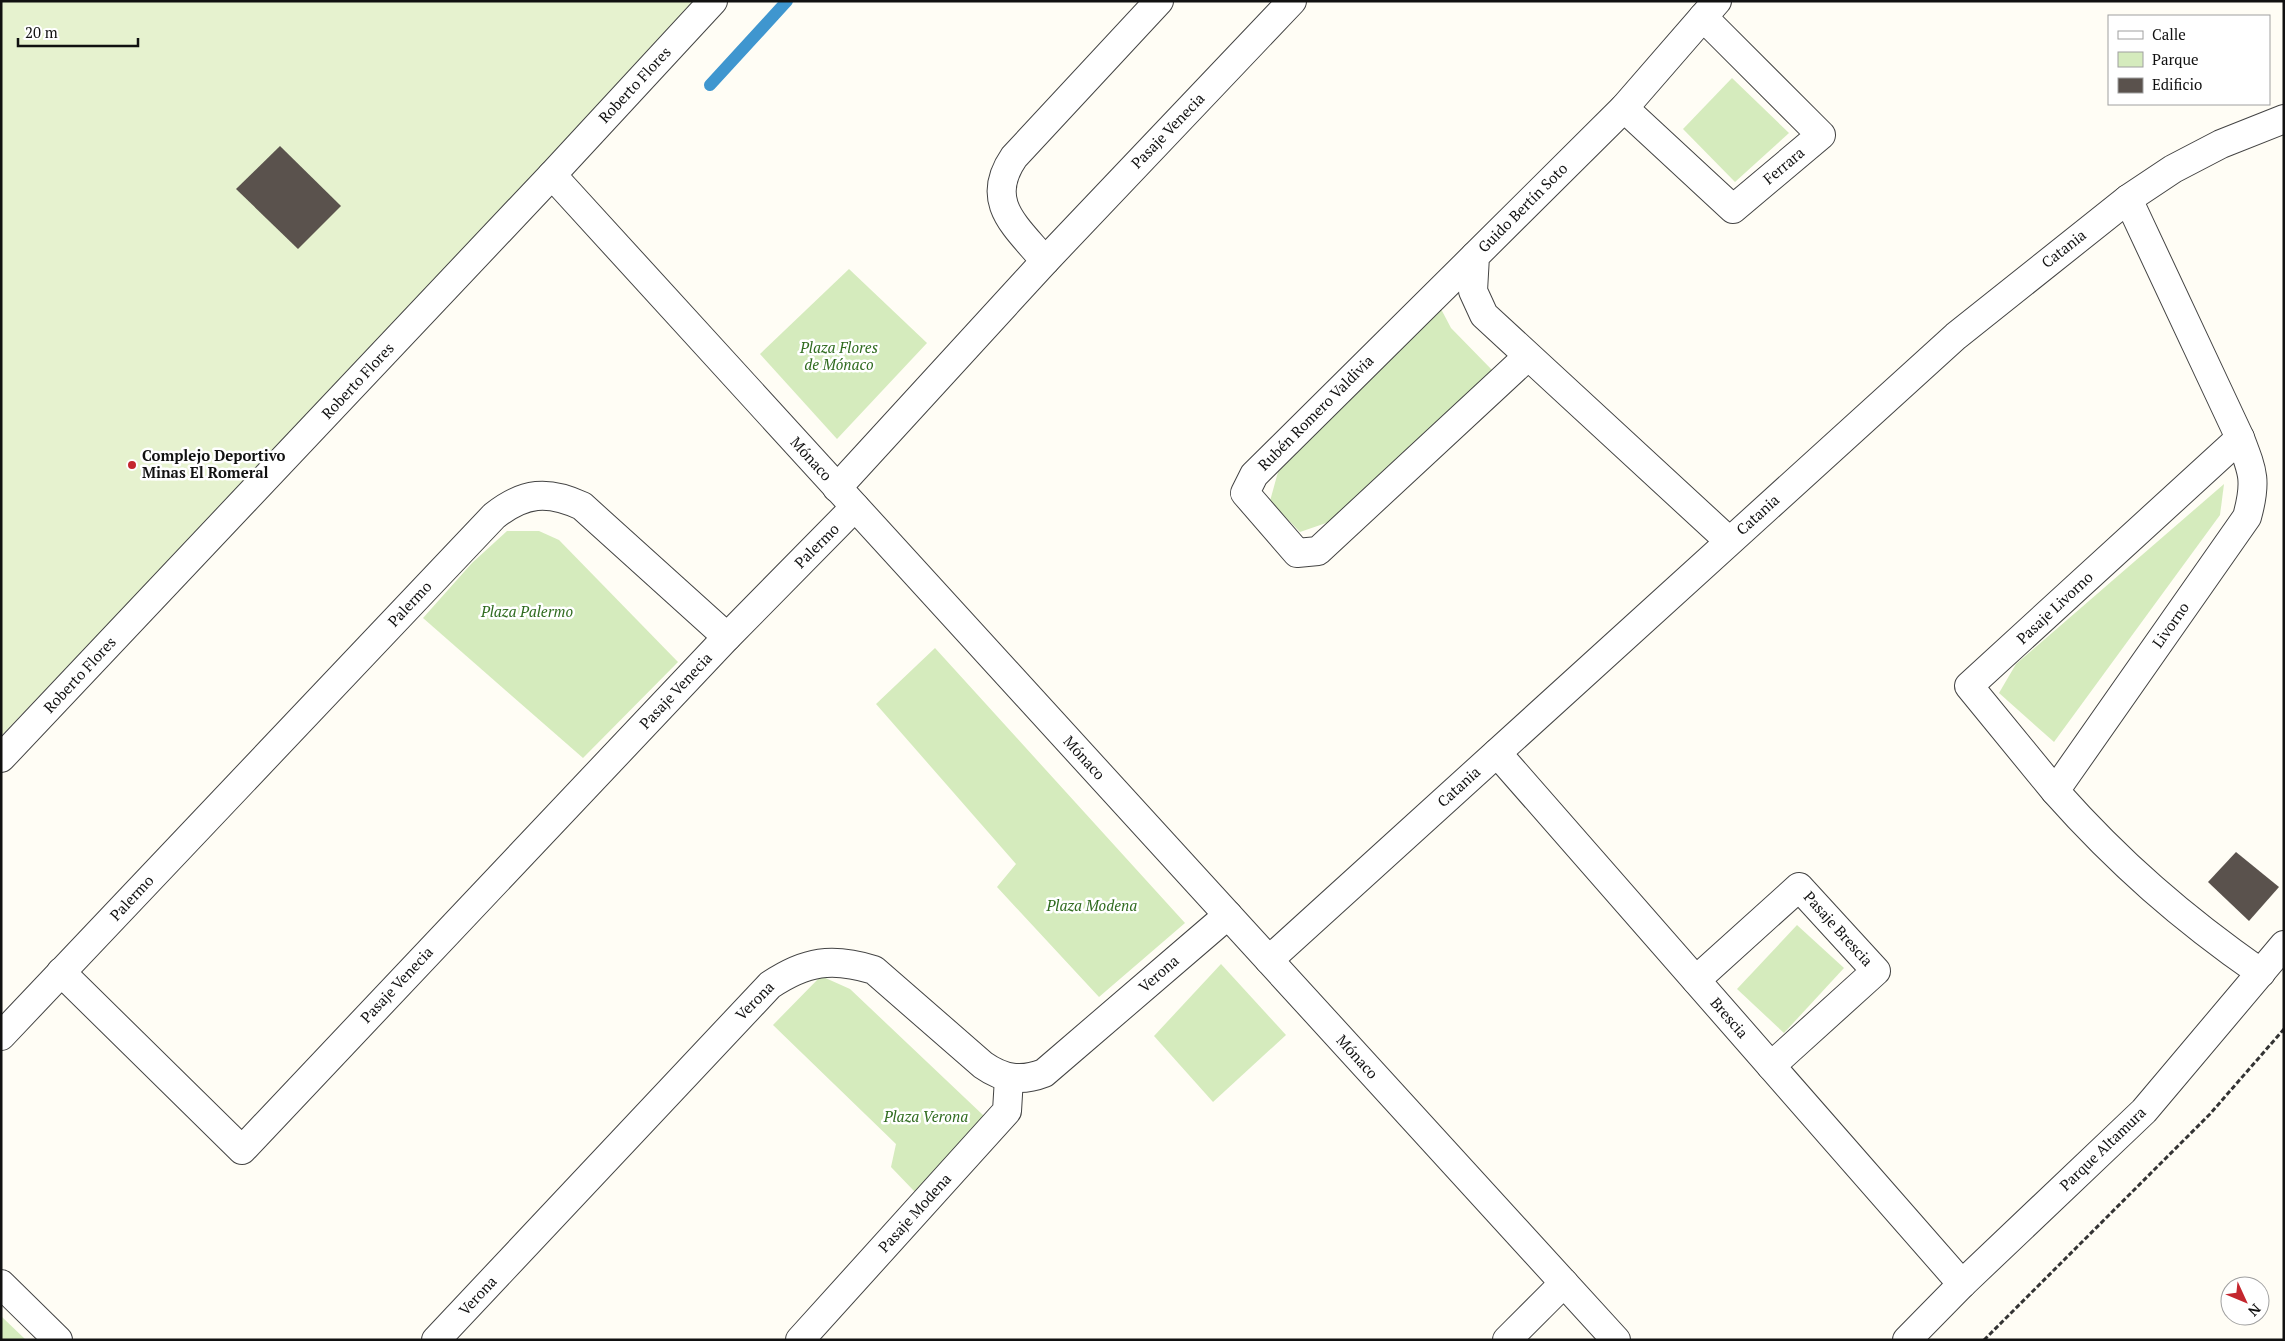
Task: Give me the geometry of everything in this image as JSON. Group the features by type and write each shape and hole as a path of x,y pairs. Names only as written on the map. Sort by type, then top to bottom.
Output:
{"street":[{"name":"Roberto Flores","path":"1,758 552,175 713,1"},
{"path":"1045,261 1009,218 1003,208 1001,185 1005,170 1014,157 1159,1"},
{"name":"Pasaje Venecia","path":"837,488 1045,261 1292,1"},
{"name":"Guido Bertín Soto","path":"1710,9 1624,108 1475,256 1473,290 1484,315 1729,541"},
{"name":"Ferrara","path":"1624,108 1733,209 1821,135 1710,9"},
{"name":"Catania","path":"1269,960 1956,336 2128,199 2173,169 2213,148 2284,119"},
{"name":"Mónaco","path":"552,175 1616,1340"},
{"name":"Livorno","path":"2055,791 2247,517 2254,493 2253,472 2240,438 2128,199"},
{"name":"Rubén Romero Valdivia","path":"1475,256 1254,475 1245,492 1297,553 1318,551 1527,356"},
{"name":"Pasaje Livorno","path":"2055,791 1969,686 2240,438"},
{"name":"Palermo","path":"1,1036 494,516 509,504 527,497 546,495 565,498 582,506 727,636 855,508"},
{"name":"Pasaje Venecia","path":"61,972 242,1150 727,636"},
{"name":"Brescia","path":"1497,753 1962,1284"},
{"path":"2055,791 2092,833 2132,873 2196,926 2261,973"},
{"name":"Pasaje Brescia","path":"1696,980 1799,886 1876,971 1771,1066"},
{"name":"Verona","path":"450,1335 770,985 789,972 811,964 832,961 854,963 874,970 995,1074 1021,1079 1044,1073 1228,915"},
{"name":"Parque Altamura","path":"1907,1340 1962,1284 2144,1111 2284,945"},
{"name":"Pasaje Modena","path":"800,1340 1007,1111 1009,1078"},
{"path":"1507,1340 1564,1283"},
{"path":"1,1284 58,1340"}],"path":[{"path":"1984,1340 2210,1114 2284,1029"}],"green space":[{"name":"Complejo Deportivo Minas El Romeral","path":"1,1 705,1 1,736"},
{"path":"1732,78 1789,133 1735,182 1683,129"},
{"name":"Plaza Flores de Mónaco","path":"849,269 927,343 837,439 760,354"},
{"path":"1441,309 1451,328 1492,370 1329,522 1300,532 1270,501 1278,472"},
{"path":"2224,484 2220,515 2054,742 1999,693 2016,664"},
{"name":"Plaza Palermo","path":"507,531 539,531 559,540 678,662 583,758 423,618 472,563"},
{"name":"Plaza Modena","path":"935,648 1185,923 1099,997 997,887 1016,864 876,704"},
{"path":"1797,925 1844,968 1784,1033 1737,989"},
{"path":"1221,964 1286,1035 1213,1102 1154,1036"},
{"name":"Plaza Verona","path":"821,976 850,989 984,1116 915,1192 891,1167 896,1144 773,1025"},
{"path":"1,1316 26,1340 1,1340"}],"building":[{"path":"280,146 341,206 298,249 236,189"},
{"path":"2236,852 2279,887 2249,921 2208,882"}],"waterway":[{"path":"710,85 787,1"}],"place":[{"name":"Complejo Deportivo Minas El Romeral","path":"132,465"}]}
